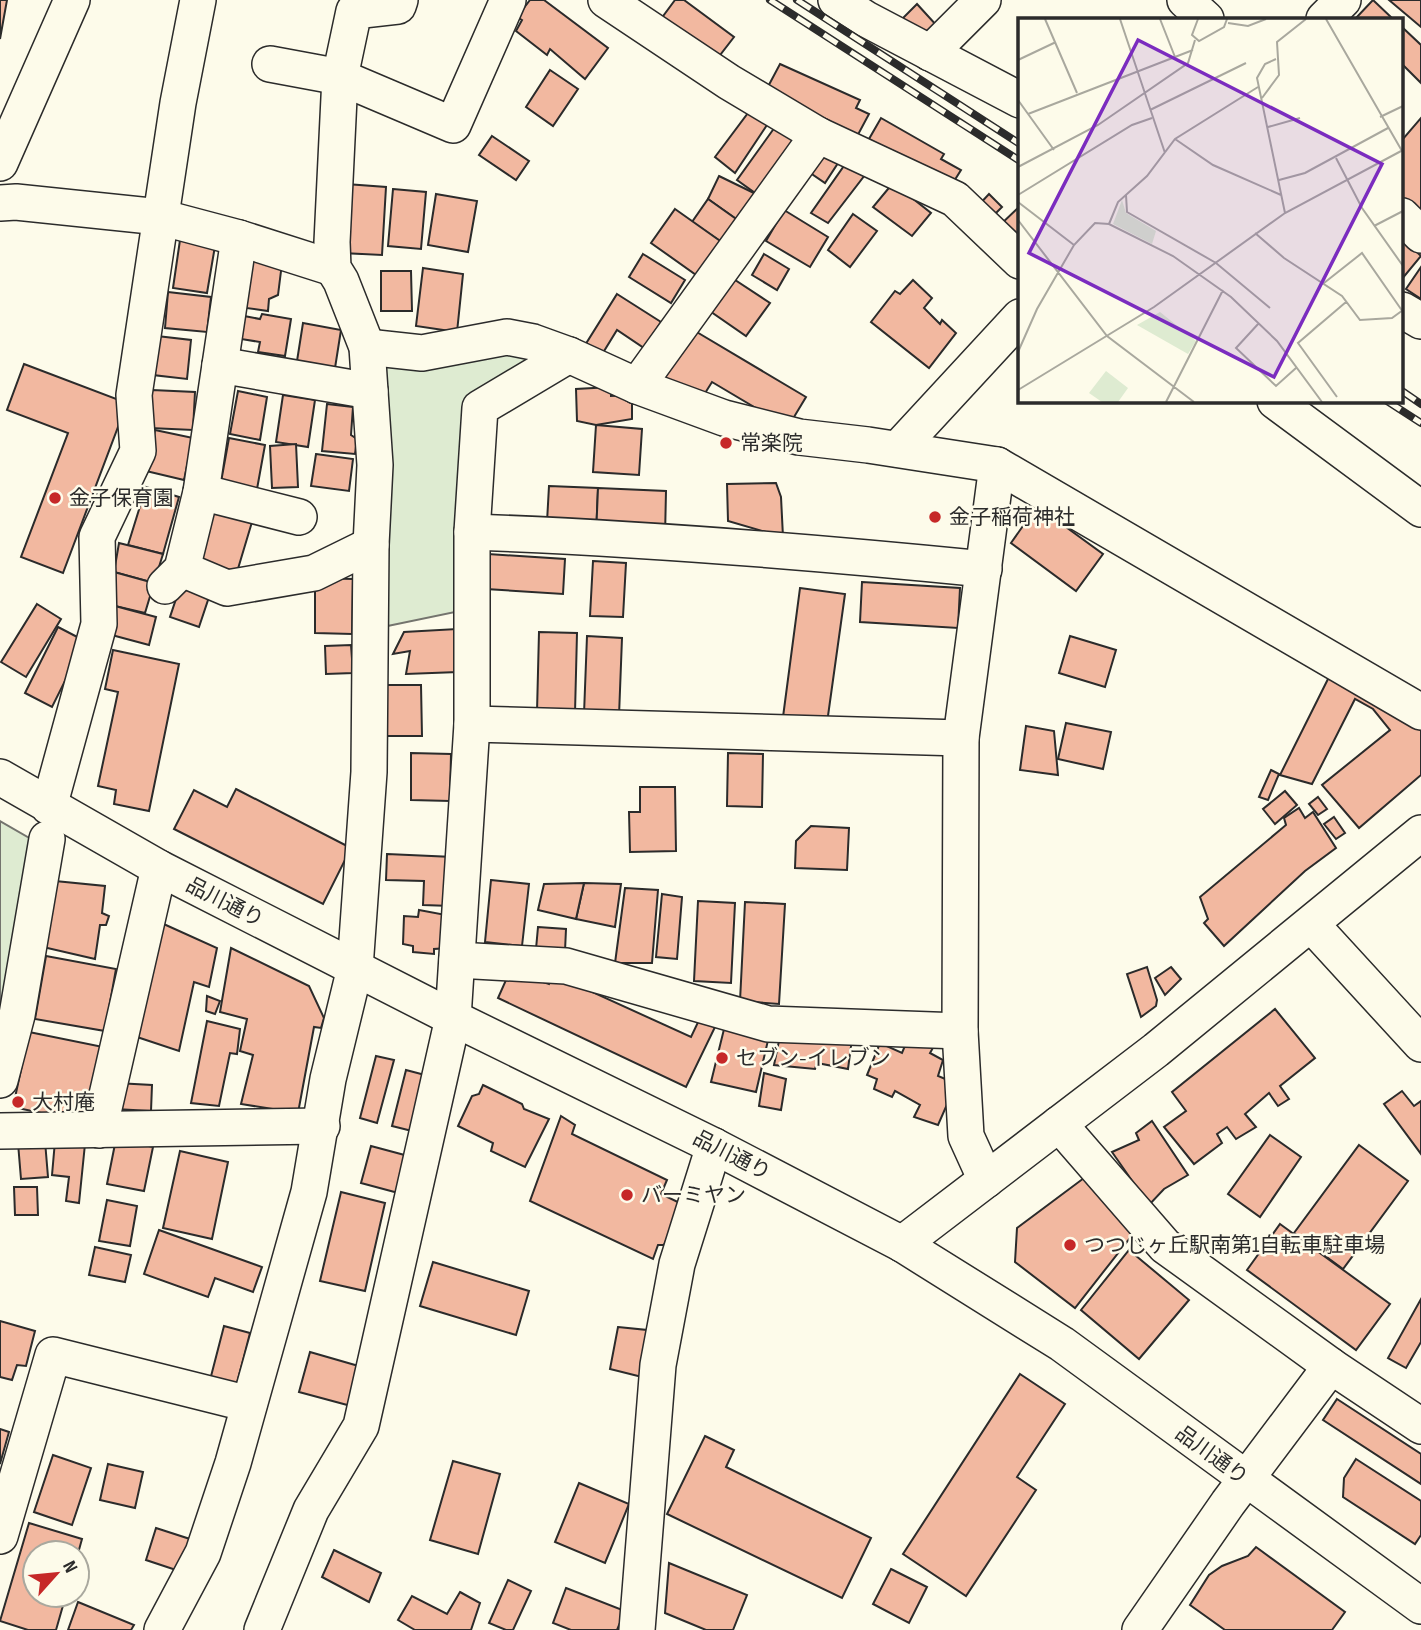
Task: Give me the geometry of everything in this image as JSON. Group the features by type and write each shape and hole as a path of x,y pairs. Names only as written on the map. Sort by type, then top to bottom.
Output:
{"street":[{"path":"0,163 72,0"},
{"path":"0,1080 17,1015 48,823 99,624 97,537 138,451 134,395 178,103 198,0"},
{"path":"162,1630 202,1553 233,1463 309,1192 328,1079 355,968 369,772 371,545 375,465 367,347 334,268 332,242 340,77 354,11 398,6 400,0"},
{"path":"270,64 340,77 453,125 508,0"},
{"path":"606,0 729,82 818,135 955,199 1018,259"},
{"path":"835,0 1018,99"},
{"path":"930,53 983,0"},
{"path":"1185,0 1205,18"},
{"path":"1325,18 1343,0"},
{"path":"637,386 818,135"},
{"path":"0,203 16,202 160,217 334,268"},
{"path":"1404,218 1421,235"},
{"path":"239,238 201,492 174,578 227,588 314,573 371,545"},
{"path":"1404,311 1421,321"},
{"path":"898,449 1018,319"},
{"path":"367,347 422,353 507,337 533,342 569,355 637,386 724,418 799,437 997,465 1421,712"},
{"path":"262,1630 311,1510 360,1426 453,1018 472,724 472,532 480,408 569,355"},
{"path":"220,365 370,391"},
{"path":"1276,402 1421,509"},
{"path":"986,1180 966,1136 960,1031 961,738 997,465"},
{"path":"201,492 299,517"},
{"path":"472,532 596,536 857,556 984,569"},
{"path":"472,724 961,738"},
{"name":"品川通り","path":"0,777 48,823 159,868 453,1018 714,1146 902,1244 1062,1343 1421,1606"},
{"path":"902,1244 1156,1050 1421,832"},
{"path":"99,1130 159,868"},
{"path":"1311,924 1421,1044"},
{"path":"457,960 566,966 768,1024 960,1031"},
{"path":"1059,1124 1165,1246 1331,1366 1421,1426"},
{"path":"0,1131 322,1126"},
{"path":"637,1630 658,1364 677,1265 714,1146"},
{"path":"0,1536 53,1355 248,1404"},
{"path":"1140,1630 1163,1594 1331,1366"}],"green space":[{"path":"532,349 533,368 470,404 460,611 378,628 382,366"},
{"path":"0,821 31,839 0,1049"}],"building":[{"path":"0,0 7,0 0,39"},
{"path":"530,0 544,0 608,48 585,79 550,49 547,55 516,31 522,20 517,17"},
{"path":"675,0 684,0 734,37 710,68 655,27"},
{"path":"1373,0 1392,18 1356,18"},
{"path":"1389,0 1421,0 1421,27"},
{"path":"917,4 938,27 925,41 898,23"},
{"path":"1404,29 1421,45 1421,83 1404,66"},
{"path":"780,64 860,100 856,108 869,114 853,144 763,96"},
{"path":"550,70 578,89 553,126 526,107"},
{"path":"748,113 764,120 767,125 735,173 715,157"},
{"path":"881,118 944,154 941,159 961,170 951,186 869,139"},
{"path":"1421,118 1421,214 1404,199 1404,138"},
{"path":"775,127 797,141 758,195 737,180"},
{"path":"492,136 529,161 516,180 479,155"},
{"path":"821,149 840,160 825,183 806,170"},
{"path":"846,163 868,171 828,223 811,213"},
{"path":"719,176 758,195 739,221 708,199"},
{"path":"893,183 931,213 912,236 873,207"},
{"path":"346,184 386,187 382,255 342,253"},
{"path":"393,189 426,192 421,249 388,246"},
{"path":"436,194 477,201 468,252 428,245"},
{"path":"989,194 1002,207 989,220 976,208"},
{"path":"708,199 739,221 723,243 692,222"},
{"path":"1018,208 1018,244 999,226"},
{"path":"675,209 723,243 699,277 651,243"},
{"path":"784,210 828,237 810,267 766,241"},
{"path":"853,214 877,231 850,267 828,250"},
{"path":"180,240 215,246 207,293 173,288"},
{"path":"1404,240 1421,256 1404,277"},
{"path":"252,251 283,255 278,295 269,299 268,311 246,308"},
{"path":"643,254 685,280 671,303 629,277"},
{"path":"764,254 789,269 777,290 752,275"},
{"path":"1421,267 1421,299 1406,289"},
{"path":"423,268 463,274 457,332 416,326"},
{"path":"381,271 411,271 412,311 381,311"},
{"path":"726,274 770,303 746,336 704,307"},
{"path":"913,280 932,298 924,308 940,324 942,320 956,333 929,368 871,322 895,291 900,294"},
{"path":"168,292 211,297 207,332 165,328"},
{"path":"617,294 661,322 644,348 617,330 601,356 582,350"},
{"path":"262,314 291,319 285,356 258,352 260,342 241,339 244,316 260,319"},
{"path":"303,323 341,330 335,368 297,361"},
{"path":"690,328 806,397 788,427 712,382 697,406 657,383"},
{"path":"157,336 191,340 187,379 153,375"},
{"path":"24,364 127,403 63,573 21,557 68,433 7,410"},
{"path":"611,387 611,396 632,395 632,419 596,425 577,421 576,389"},
{"path":"152,390 195,392 193,430 150,428"},
{"path":"238,391 267,397 260,440 230,434"},
{"path":"283,395 315,400 308,447 276,442"},
{"path":"327,404 353,407 351,435 357,439 355,454 322,451"},
{"path":"596,425 642,429 639,475 593,472"},
{"path":"155,430 193,438 184,480 146,471"},
{"path":"229,438 265,445 257,489 221,482"},
{"path":"296,444 298,487 272,488 270,446"},
{"path":"316,454 353,459 349,491 311,486"},
{"path":"776,483 781,497 783,537 728,521 727,484"},
{"path":"549,486 598,488 596,536 547,522"},
{"path":"146,487 179,497 163,554 128,545"},
{"path":"598,488 666,491 665,537 596,536"},
{"path":"1037,506 1103,554 1076,591 1011,543"},
{"path":"213,510 252,522 237,572 198,561"},
{"path":"119,543 163,554 154,583 114,572"},
{"path":"488,554 565,559 563,594 486,589"},
{"path":"593,561 626,563 623,617 590,616"},
{"path":"114,572 154,583 145,613 115,606"},
{"path":"315,578 353,579 352,634 315,633"},
{"path":"862,582 960,588 958,628 860,622"},
{"path":"181,584 210,594 199,627 170,617"},
{"path":"800,588 845,594 827,723 783,717"},
{"path":"37,604 61,619 26,677 1,662"},
{"path":"115,606 156,617 149,645 108,634"},
{"path":"58,627 85,641 52,707 25,693"},
{"path":"457,629 458,672 406,674 410,651 393,654 404,632"},
{"path":"539,632 577,633 575,713 537,712"},
{"path":"587,636 622,638 619,716 584,714"},
{"path":"1070,636 1116,650 1105,687 1059,673"},
{"path":"351,645 353,673 326,674 325,646"},
{"path":"113,650 179,664 149,811 114,804 116,790 98,786 118,692 105,689"},
{"path":"1330,675 1421,728 1421,775 1359,828 1322,785 1390,730 1373,709 1355,699 1312,784 1280,775"},
{"path":"387,685 421,685 422,736 387,736"},
{"path":"1066,723 1111,732 1103,769 1058,759"},
{"path":"1026,726 1054,731 1058,775 1020,770"},
{"path":"411,753 451,754 450,801 411,800"},
{"path":"728,753 763,754 762,807 727,806"},
{"path":"1271,770 1279,774 1268,800 1259,797"},
{"path":"640,787 675,787 676,851 630,852 629,812 640,812"},
{"path":"236,789 351,848 323,904 174,829 194,790 227,807"},
{"path":"1285,791 1297,805 1275,824 1263,809"},
{"path":"1318,797 1327,809 1318,815 1309,804"},
{"path":"1299,808 1305,818 1313,812 1336,848 1305,871 1224,946 1204,923 1208,919 1200,897 1286,825 1284,818"},
{"path":"1334,817 1345,833 1336,839 1324,824"},
{"path":"811,826 849,828 847,870 795,868 796,841"},
{"path":"387,854 453,857 451,906 423,905 424,881 386,880"},
{"path":"491,880 529,884 522,946 485,942"},
{"path":"55,881 105,886 102,913 109,916 106,925 100,925 95,959 43,947"},
{"path":"584,883 621,884 615,927 576,919"},
{"path":"584,883 576,919 538,910 544,884"},
{"path":"625,888 658,890 652,963 615,963"},
{"path":"662,894 682,897 677,959 656,957"},
{"path":"698,901 735,903 731,983 694,981"},
{"path":"745,902 785,904 779,1004 740,1001"},
{"path":"419,910 446,915 449,948 434,949 434,954 413,952 413,946 403,944 404,916 418,917"},
{"path":"157,921 217,948 209,987 194,982 179,1051 131,1035"},
{"path":"538,927 566,929 565,951 536,949"},
{"path":"231,948 309,986 324,1018 321,1028 314,1027 298,1113 241,1104 253,1055 240,1051 247,1019 220,1012"},
{"path":"46,956 116,969 105,1031 35,1019"},
{"path":"1147,967 1157,1000 1156,1006 1141,1017 1127,974"},
{"path":"1171,967 1181,979 1165,995 1155,978"},
{"path":"510,971 549,984 553,974 691,1037 700,1018 716,1025 686,1087 498,998"},
{"path":"207,996 220,1001 215,1014 206,1011"},
{"path":"1275,1009 1315,1058 1280,1086 1289,1099 1278,1106 1269,1093 1245,1114 1256,1127 1236,1139 1227,1127 1217,1134 1222,1143 1194,1164 1164,1127 1186,1111 1172,1092"},
{"path":"207,1021 240,1029 237,1054 230,1053 219,1106 191,1103"},
{"path":"726,1021 769,1036 756,1092 711,1082"},
{"path":"781,1031 852,1039 848,1069 817,1063 815,1069 774,1065"},
{"path":"29,1032 103,1047 88,1123 13,1107"},
{"path":"907,1041 934,1046 930,1053 943,1060 938,1076 950,1081 949,1100 938,1125 914,1117 920,1105 895,1091 892,1097 874,1089 877,1079 867,1075 880,1043 902,1053"},
{"path":"376,1056 394,1060 377,1123 360,1118"},
{"path":"406,1070 425,1075 412,1131 392,1126"},
{"path":"764,1073 786,1079 781,1110 759,1106"},
{"path":"116,1083 152,1085 151,1111 115,1109"},
{"path":"483,1085 522,1104 524,1109 549,1119 525,1167 491,1151 493,1143 458,1126 472,1096 479,1094"},
{"path":"1402,1091 1414,1106 1421,1101 1421,1154 1384,1104"},
{"path":"561,1116 575,1125 572,1134 667,1180 661,1194 682,1204 664,1245 658,1245 653,1259 530,1201"},
{"path":"1152,1121 1188,1175 1164,1189 1149,1205 1112,1152 1139,1140 1136,1133"},
{"path":"1270,1135 1301,1157 1260,1217 1228,1194"},
{"path":"116,1139 153,1147 144,1191 107,1184"},
{"path":"45,1141 48,1177 21,1179 18,1143"},
{"path":"55,1141 85,1144 79,1203 66,1201 69,1177 52,1175"},
{"path":"1359,1145 1408,1181 1343,1269 1294,1233"},
{"path":"371,1146 412,1157 402,1194 361,1183"},
{"path":"180,1151 228,1162 212,1239 163,1228"},
{"name":"つつじヶ丘駅南第1自転車駐車場","path":"1088,1175 1137,1229 1075,1308 1015,1262 1017,1228"},
{"path":"14,1187 37,1187 38,1215 15,1215"},
{"path":"341,1192 385,1203 365,1291 320,1281"},
{"path":"107,1200 137,1206 130,1246 99,1241"},
{"path":"1280,1224 1390,1304 1356,1350 1247,1270"},
{"path":"159,1230 262,1267 253,1292 215,1278 208,1297 144,1274"},
{"path":"95,1247 131,1255 125,1282 89,1275"},
{"path":"1129,1250 1189,1300 1139,1359 1081,1310"},
{"path":"433,1262 529,1291 516,1335 420,1306"},
{"path":"1421,1299 1421,1342 1406,1368 1388,1358"},
{"path":"0,1321 35,1331 26,1366 17,1365 12,1380 0,1377"},
{"path":"224,1326 250,1333 235,1391 209,1384"},
{"path":"618,1327 647,1330 642,1377 610,1369"},
{"path":"310,1352 362,1367 351,1406 299,1392"},
{"path":"1020,1374 1065,1404 1017,1477 1036,1490 966,1596 903,1554"},
{"path":"1337,1399 1421,1454 1421,1484 1323,1420"},
{"path":"0,1429 9,1432 0,1464"},
{"path":"705,1436 734,1450 726,1467 871,1538 842,1598 667,1514"},
{"path":"53,1455 91,1468 72,1525 34,1512"},
{"path":"1356,1459 1421,1501 1421,1535 1415,1544 1343,1497 1344,1478"},
{"path":"453,1461 500,1474 478,1554 430,1540"},
{"path":"108,1464 143,1472 135,1508 100,1500"},
{"path":"579,1483 629,1504 605,1563 555,1542"},
{"path":"29,1523 82,1539 24,1539"},
{"path":"156,1528 193,1540 182,1572 146,1560"},
{"path":"1256,1547 1345,1612 1332,1630 1225,1630 1190,1605 1209,1575 1222,1566 1248,1556"},
{"path":"21,1550 21,1609 62,1609 56,1630 28,1630 0,1621"},
{"path":"334,1550 381,1573 369,1602 322,1577"},
{"path":"669,1563 747,1595 733,1630 706,1630 665,1613"},
{"path":"891,1569 927,1587 909,1623 873,1604"},
{"path":"508,1580 531,1591 513,1630 489,1623"},
{"path":"566,1588 625,1611 617,1630 571,1630 553,1623"},
{"path":"460,1592 480,1603 471,1630 415,1630 398,1620 412,1596 447,1614"},
{"path":"91,1607 134,1625 131,1630 68,1630 76,1609"}],"railway":[{"path":"770,0 1018,160"},
{"path":"797,0 1018,143"},
{"path":"1404,392 1421,404"},
{"path":"1389,402 1421,423"}],"place":[{"name":"常楽院","path":"726,443"},
{"name":"金子保育園","path":"55,498"},
{"name":"金子稲荷神社","path":"935,517"},
{"name":"セブン-イレブン","path":"722,1058"},
{"name":"大村庵","path":"18,1102"},
{"name":"バーミヤン","path":"627,1195"},
{"name":"つつじヶ丘駅南第1自転車駐車場","path":"1070,1245"}]}
